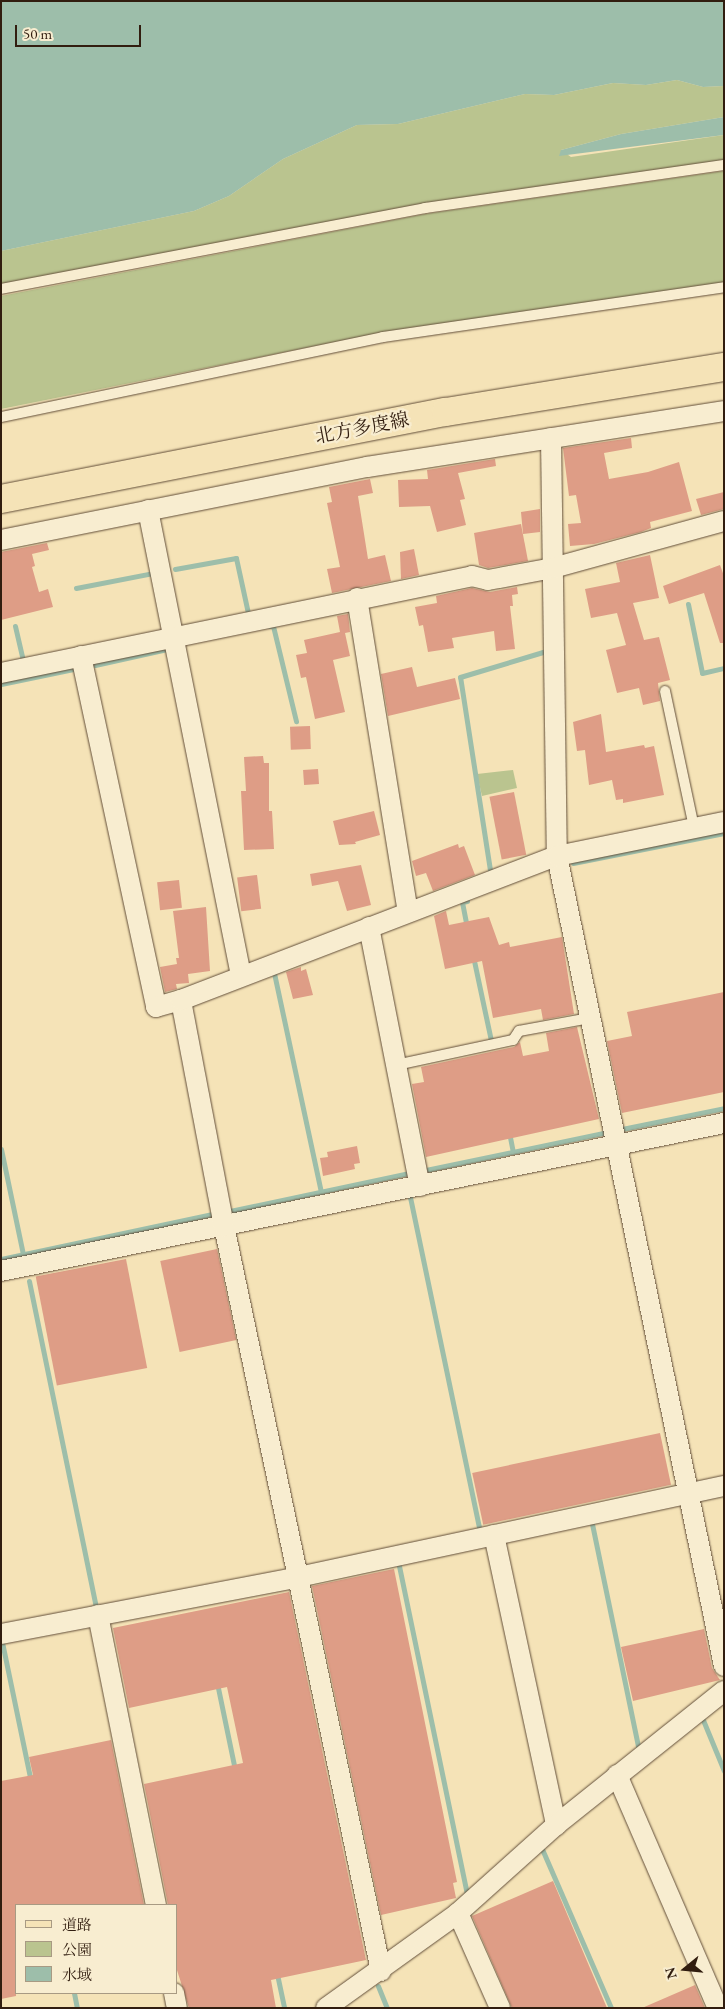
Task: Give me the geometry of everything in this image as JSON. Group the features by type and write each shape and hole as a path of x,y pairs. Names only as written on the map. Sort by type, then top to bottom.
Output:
{"main road":[{"name":"北方多度線","path":"1,499 446,412 724,367"}],"street":[{"path":"1,540 367,467 724,410"},
{"path":"551,438 557,856 686,1494 724,1666"},
{"path":"148,510 221,861 241,975"},
{"path":"1,673 357,598 472,576 488,580 553,568 724,521"},
{"path":"357,598 408,912"},
{"path":"81,656 156,1006 181,1000 241,975 557,856 724,822"},
{"path":"369,927 419,1176"},
{"path":"181,1000 224,1226 380,1971"},
{"path":"1,1271 224,1226 419,1176 616,1145 724,1123"},
{"path":"1,1634 299,1577 724,1486"},
{"path":"494,1535 556,1825"},
{"path":"98,1615 156,1904"},
{"path":"326,2008 380,1971 458,1913 556,1825 724,1692"},
{"path":"617,1775 718,2008"},
{"path":"458,1913 500,2008"},
{"path":"174,1994 177,2008"}],"lane":[{"path":"1,289 424,208 724,165"},
{"path":"1,417 383,337 724,287"},
{"path":"665,691 694,828"},
{"path":"396,1065 513,1040 519,1032 590,1018"}],"green space":[{"path":"677,80 703,87 724,86 724,117 621,134 561,150 571,157 724,135 724,160 422,204 1,284 1,251 194,211 229,196 283,159 357,125 398,124 525,94 554,95 613,83 646,85"},
{"path":"724,171 724,283 385,332 1,409 1,296 425,214"},
{"path":"513,770 517,788 482,796 477,774"}],"water":[{"path":"1,1 724,1 724,86 703,87 677,80 646,85 613,83 554,95 525,94 398,124 357,125 283,159 229,196 194,211 1,251"},
{"path":"724,117 724,135 559,156 561,150 621,134"}],"building":[{"path":"631,438 632,448 604,453 609,479 648,472 679,462 692,511 650,522 651,528 641,532 594,544 570,546 568,524 581,523 576,495 569,496 563,448"},
{"path":"495,459 496,466 458,473 465,499 460,500 466,525 437,532 430,506 399,507 398,480 428,479 427,470"},
{"path":"370,479 373,493 358,496 368,559 385,555 391,581 332,593 327,569 340,567 327,503 332,502 329,487"},
{"path":"724,492 724,509 701,515 696,499"},
{"path":"540,509 540,532 523,534 521,512"},
{"path":"521,524 528,561 488,568 479,565 474,533"},
{"path":"47,543 49,550 32,554 35,566 32,567 39,592 48,589 53,607 1,620 1,552"},
{"path":"414,549 419,575 401,579 400,552"},
{"path":"650,555 659,598 633,603 644,640 659,637 670,680 658,683 660,701 643,705 639,688 617,693 606,650 626,645 617,613 591,618 585,589 620,582 616,563"},
{"path":"720,565 724,576 724,643 720,643 704,593 669,604 663,586"},
{"path":"517,587 518,594 512,595 513,606 510,606 515,649 496,651 494,631 452,638 454,648 428,652 423,625 419,626 415,607 437,603 436,596 472,588 490,592"},
{"path":"348,614 350,632 345,633 350,656 333,660 345,712 315,719 306,677 301,678 296,655 307,653 304,640 340,632 337,616"},
{"path":"412,667 417,687 455,678 460,699 388,716 381,674"},
{"path":"601,714 606,752 644,745 645,748 654,746 664,795 623,803 623,799 616,800 612,780 589,785 585,750 577,751 573,722"},
{"path":"310,726 311,749 291,750 290,727"},
{"path":"263,756 264,763 269,763 269,811 272,811 274,849 244,850 241,791 246,791 244,757"},
{"path":"318,769 319,784 304,785 303,770"},
{"path":"514,792 526,855 502,860 489,797"},
{"path":"374,811 380,835 355,842 356,844 339,845 333,821"},
{"path":"458,844 459,848 464,846 475,875 433,891 426,873 416,876 412,861"},
{"path":"361,865 371,905 347,911 338,881 312,886 310,874"},
{"path":"257,875 261,909 241,911 237,877"},
{"path":"179,880 182,908 160,910 157,882"},
{"path":"206,907 210,971 188,974 189,983 176,984 177,989 165,992 160,967 177,964 176,958 179,958 173,911"},
{"path":"446,911 449,925 489,917 499,945 509,942 510,947 562,937 574,1014 543,1020 541,1009 493,1018 482,961 445,969 434,916"},
{"path":"301,967 301,971 306,969 313,995 293,999 286,972"},
{"path":"724,992 724,1092 622,1113 607,1041 632,1036 627,1012"},
{"path":"577,1027 599,1119 426,1157 412,1084 424,1082 421,1067 514,1047 520,1042 523,1056 549,1051 546,1033"},
{"path":"357,1146 360,1163 354,1164 355,1169 323,1176 320,1158 328,1157 327,1152"},
{"path":"217,1249 236,1340 180,1352 160,1261"},
{"path":"126,1259 147,1368 57,1386 36,1277"},
{"path":"660,1433 671,1485 483,1525 472,1473"},
{"path":"394,1569 457,1882 453,1883 456,1898 381,1915 312,1586"},
{"path":"289,1592 366,1960 271,1980 276,2008 189,2008 178,1973 178,1904 168,1904 144,1784 243,1763 227,1687 129,1708 113,1628"},
{"path":"704,1629 712,1668 720,1680 633,1701 621,1647"},
{"path":"111,1740 144,1904 15,1904 16,1996 1,1999 1,1781 33,1775 29,1757"},
{"path":"553,1881 607,2008 512,2008 472,1916"},
{"path":"695,1985 705,2008 642,2008"}],"waterway":[{"path":"175,569 236,558 248,613"},
{"path":"76,588 153,573"},
{"path":"688,604 702,673 724,668"},
{"path":"15,626 23,662"},
{"path":"270,626 273,626 296,721"},
{"path":"490,870 460,677 546,651 546,647"},
{"path":"95,665 168,649 169,653"},
{"path":"1,684 79,668"},
{"path":"573,863 724,833"},
{"path":"467,901 462,902 467,928"},
{"path":"473,956 491,1041"},
{"path":"274,973 321,1192"},
{"path":"622,1129 724,1108"},
{"path":"509,1132 513,1152"},
{"path":"421,1171 607,1132"},
{"path":"1,1149 23,1254"},
{"path":"230,1211 413,1172"},
{"path":"410,1197 479,1528"},
{"path":"1,1259 217,1213"},
{"path":"29,1281 96,1607"},
{"path":"591,1519 638,1746"},
{"path":"398,1561 467,1894"},
{"path":"2,1642 31,1782"},
{"path":"217,1683 235,1770"},
{"path":"703,1720 724,1771"},
{"path":"542,1849 611,2008"},
{"path":"277,1974 284,2008"},
{"path":"378,1986 387,2008"},
{"path":"74,1994 77,2008"}]}
